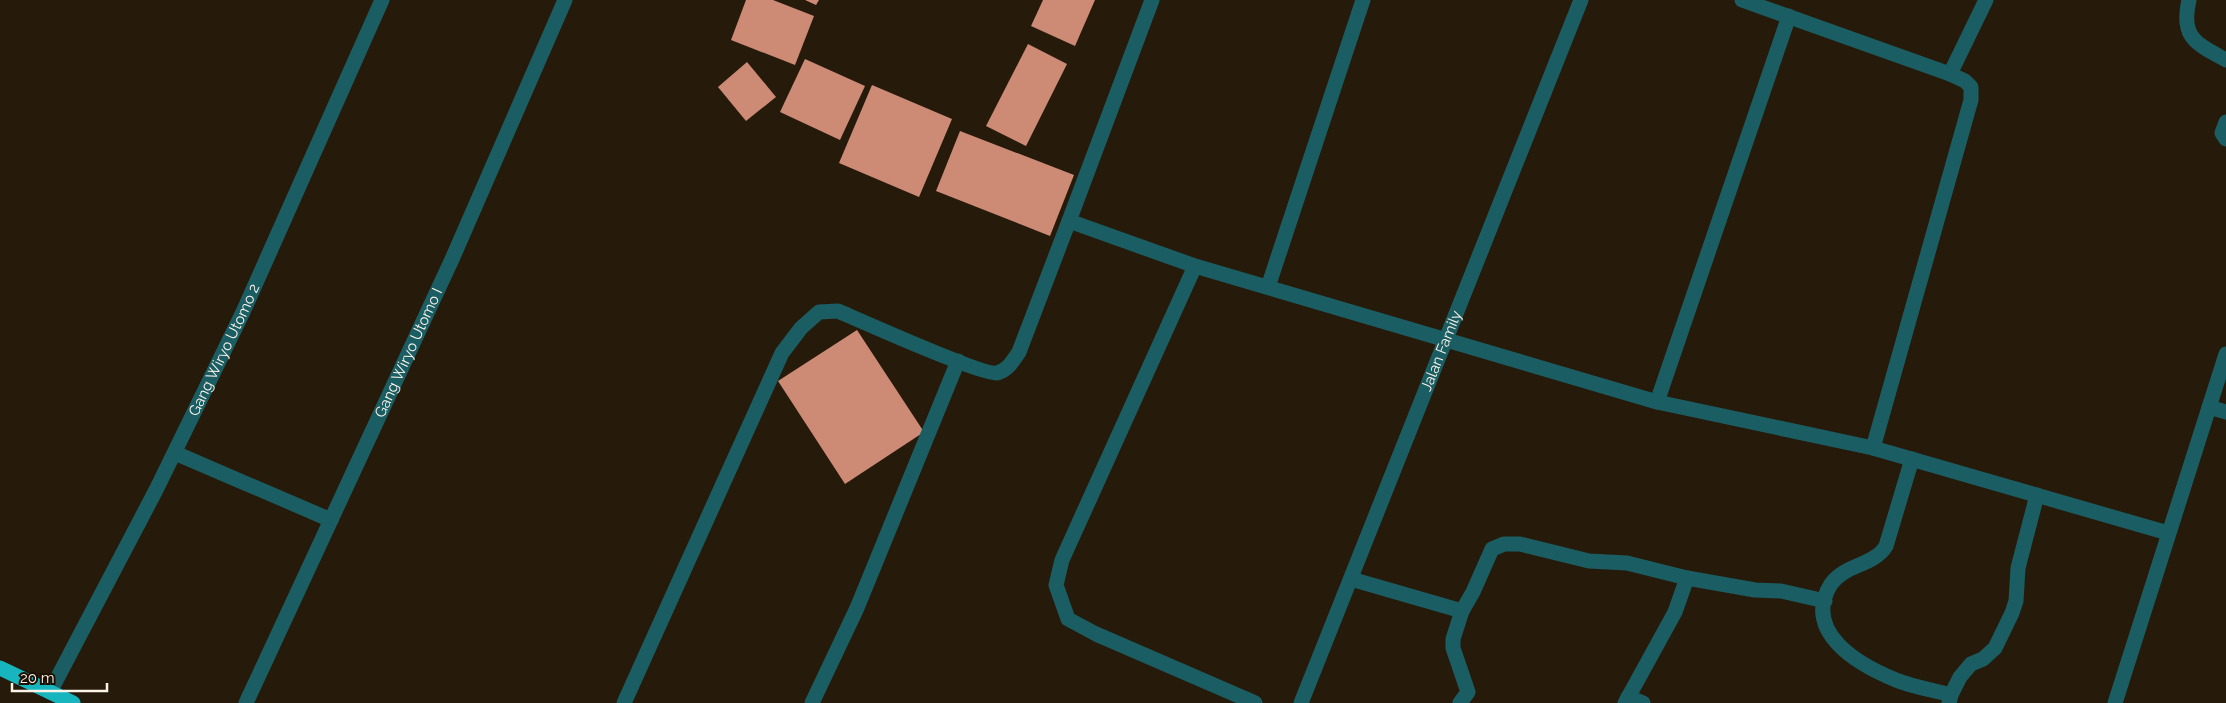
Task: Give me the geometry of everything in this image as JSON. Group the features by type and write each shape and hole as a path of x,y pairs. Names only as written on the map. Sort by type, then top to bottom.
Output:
{"highway":[{"path":"0,668 73,703"}],"street":[{"name":"Gang Wiryo Utomo 2","path":"50,692 175,452 243,312 382,0"},
{"name":"Gang Wiryo Utomo I","path":"246,703 452,257 565,0"},
{"path":"624,703 782,353 800,328 819,312 838,312 995,374 1005,370 1012,362 1018,352 1069,221 1152,0"},
{"path":"1268,287 1363,0"},
{"name":"Jalan Family","path":"1302,703 1581,0"},
{"path":"1742,0 1950,74 1965,81 1971,87 1971,100 1873,448"},
{"path":"1950,74 1986,0"},
{"path":"2189,0 2186,17 2192,40 2199,46 2226,60"},
{"path":"1657,402 1789,16"},
{"path":"2226,122 2222,133 2226,139"},
{"path":"1069,221 1195,266 1657,402 1873,448 2168,533"},
{"path":"1195,266 1062,560 1056,585 1068,619 1096,634 1255,703"},
{"path":"2114,703 2226,354"},
{"path":"812,703 857,608 958,361"},
{"path":"2209,407 2226,412"},
{"path":"175,452 331,520"},
{"path":"1912,458 1886,546 1881,554 1838,576 1831,585 1825,601 1823,617 1828,633 1859,662 1897,680 1950,699 1960,677 1972,664 1983,659 1995,648 2004,632 2016,601 2018,568 2037,495"},
{"path":"1460,703 1468,692 1453,639 1462,611 1473,592 1492,549 1504,544 1520,544 1589,562 1627,563 1645,566 1687,578 1755,590 1780,591 1825,601"},
{"path":"1643,703 1626,700 1675,612 1687,578"},
{"path":"1351,580 1462,611"}],"building":[{"path":"746,0 773,0 814,16 795,65 731,40"},
{"path":"805,0 819,0 816,5"},
{"path":"1043,0 1095,0 1075,46 1031,26"},
{"path":"1028,44 1067,64 1026,146 986,126"},
{"path":"805,59 865,86 840,140 780,112"},
{"path":"747,62 776,97 746,121 718,87"},
{"path":"872,85 952,119 919,197 839,163"},
{"path":"960,131 1074,175 1050,236 936,191"},
{"path":"857,330 924,432 845,484 778,381"}]}
